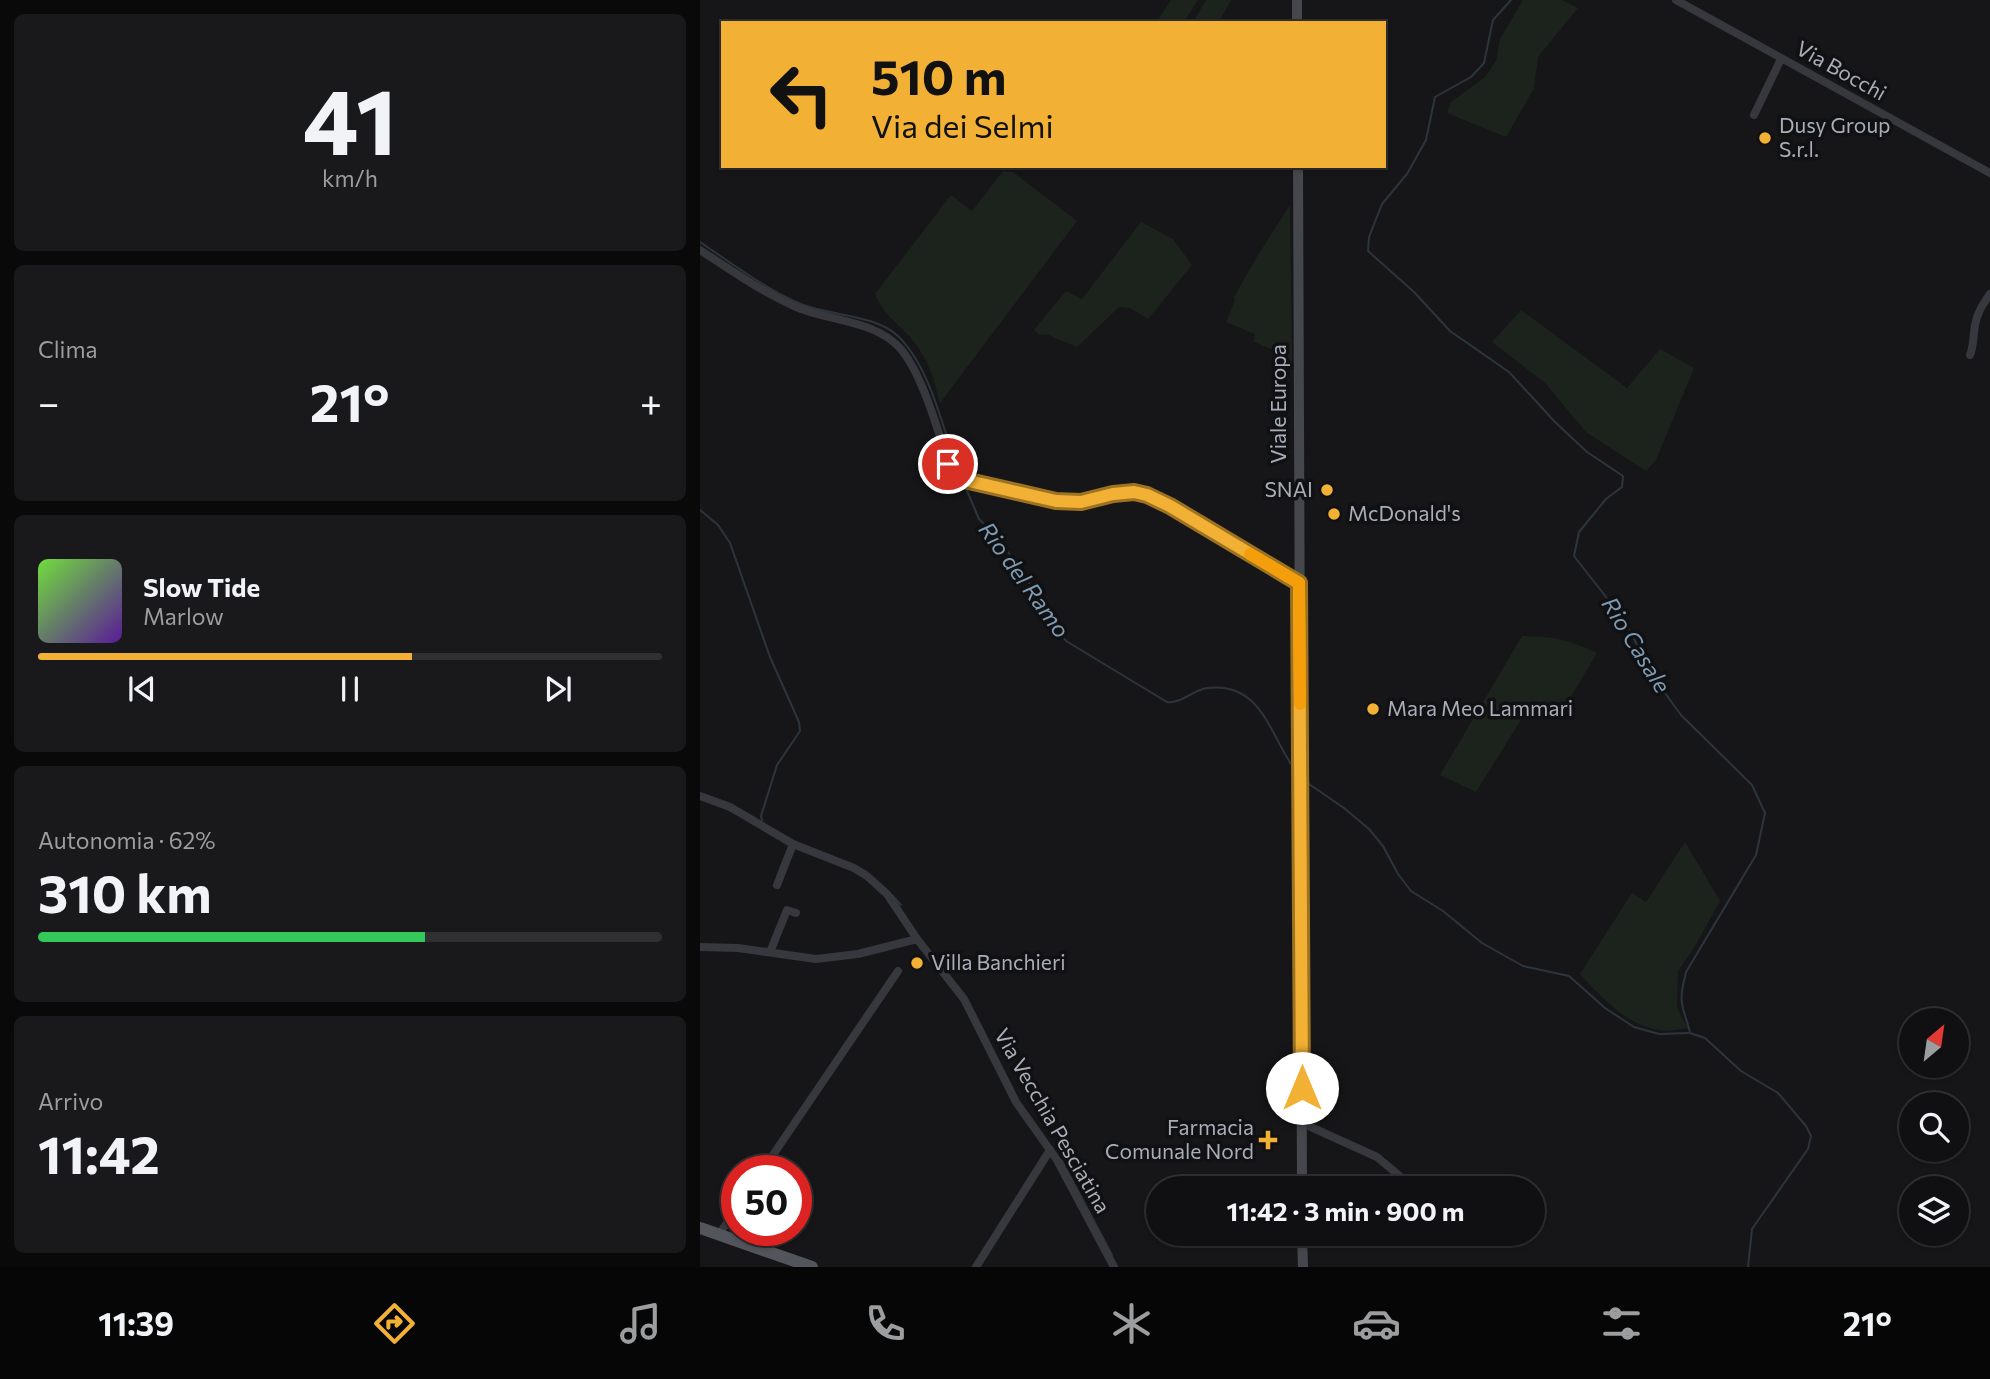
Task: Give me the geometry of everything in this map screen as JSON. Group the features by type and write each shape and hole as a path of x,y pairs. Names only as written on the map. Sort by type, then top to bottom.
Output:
{"main road":[{"path":"1297,0 1297,21"},
{"name":"Viale Europa","path":"1298,168 1302,1176"},
{"path":"700,1227 811,1267"},
{"path":"1302,1246 1303,1267"}],"street":[{"name":"Via Bocchi","path":"1676,0 1990,173"},
{"path":"1754,114 1781,59"},
{"path":"700,250 785,302 809,312 871,329 900,348 920,383 951,470 960,479 1056,501 1081,502 1134,492 1147,495 1299,583"},
{"path":"1970,355 1978,313 1990,294"},
{"name":"Via Vecchia Pesciatina","path":"700,796 730,807 793,844 842,861 867,876 887,894 917,939 964,999 1016,1102 1057,1160 1114,1267"},
{"path":"777,885 793,844"},
{"path":"769,952 787,910 796,913"},
{"path":"700,947 738,948 816,959 870,952 917,939"},
{"path":"773,1155 898,971"},
{"path":"1302,1123 1377,1157 1400,1176"},
{"path":"976,1267 1050,1150"}],"shaded area":[{"path":"1171,0 1198,0 1184,21 1157,21"},
{"path":"1206,0 1231,0 1219,21 1194,21"},
{"path":"1523,0 1562,0 1578,8 1538,57 1534,88 1506,137 1447,113 1451,102 1485,77 1496,61 1500,39"},
{"path":"1003,171 1013,172 1077,221 940,403 922,353 886,313 875,294 951,195 972,211"},
{"path":"1290,205 1292,364 1283,354 1254,342 1255,334 1226,322 1234,297"},
{"path":"1141,222 1173,239 1192,265 1148,319 1130,308 1119,307 1077,347 1046,334 1040,335 1034,330 1066,291 1082,299"},
{"path":"1521,310 1627,388 1660,349 1694,368 1656,460 1646,471 1586,432 1545,383 1492,342"},
{"path":"1522,636 1561,640 1597,653 1561,713 1532,702 1476,792 1440,775"},
{"path":"1685,842 1720,901 1678,971 1677,1008 1688,1028 1663,1031 1626,1017 1580,974 1632,893 1646,902"}],"waterway":[{"name":"Rio Casale","path":"1511,0 1493,20 1484,63 1471,77 1435,97 1426,140 1407,174 1382,204 1369,237 1368,251 1414,292 1450,331 1509,372 1587,452 1623,476 1622,487 1606,499 1579,532 1574,556 1624,620 1657,682 1681,715 1752,785 1765,813 1756,855 1686,972 1682,995 1690,1033 1705,1038 1741,1071 1778,1093 1806,1126 1811,1136 1808,1149 1752,1229 1748,1267"},
{"name":"Rio del Ramo","path":"700,242 749,276 788,298 813,308 877,323 898,336 909,349 928,382 959,473"},
{"name":"Rio del Ramo","path":"965,486 979,519 998,538 1066,641 1167,702 1177,701 1207,688 1226,688 1240,693 1262,714 1295,770"},
{"path":"700,510 718,525 730,543 770,657 799,722 800,731 777,765 762,820"},
{"name":"Rio del Ramo","path":"1306,782 1369,829 1411,891 1443,911 1482,943 1523,966 1569,976 1605,1008 1634,1027 1659,1034 1688,1033"},
{"path":"892,895 901,905"},
{"path":"1061,1159 1112,1255"}],"slow traffic":[{"path":"1250,554 1299,583 1300,704"}],"place":[{"name":"Dusy Group S.r.l.","path":"1765,138"},
{"name":"SNAI","path":"1327,490"},
{"name":"McDonald's","path":"1334,514"},
{"name":"Mara Meo Lammari","path":"1373,709"},
{"name":"Villa Banchieri","path":"917,963"},
{"name":"Farmacia Comunale Nord","path":"1268,1140"}],"route":[{"path":"948,464 960,479 1056,501 1081,502 1134,492 1147,495 1299,583 1302,1088"}]}
